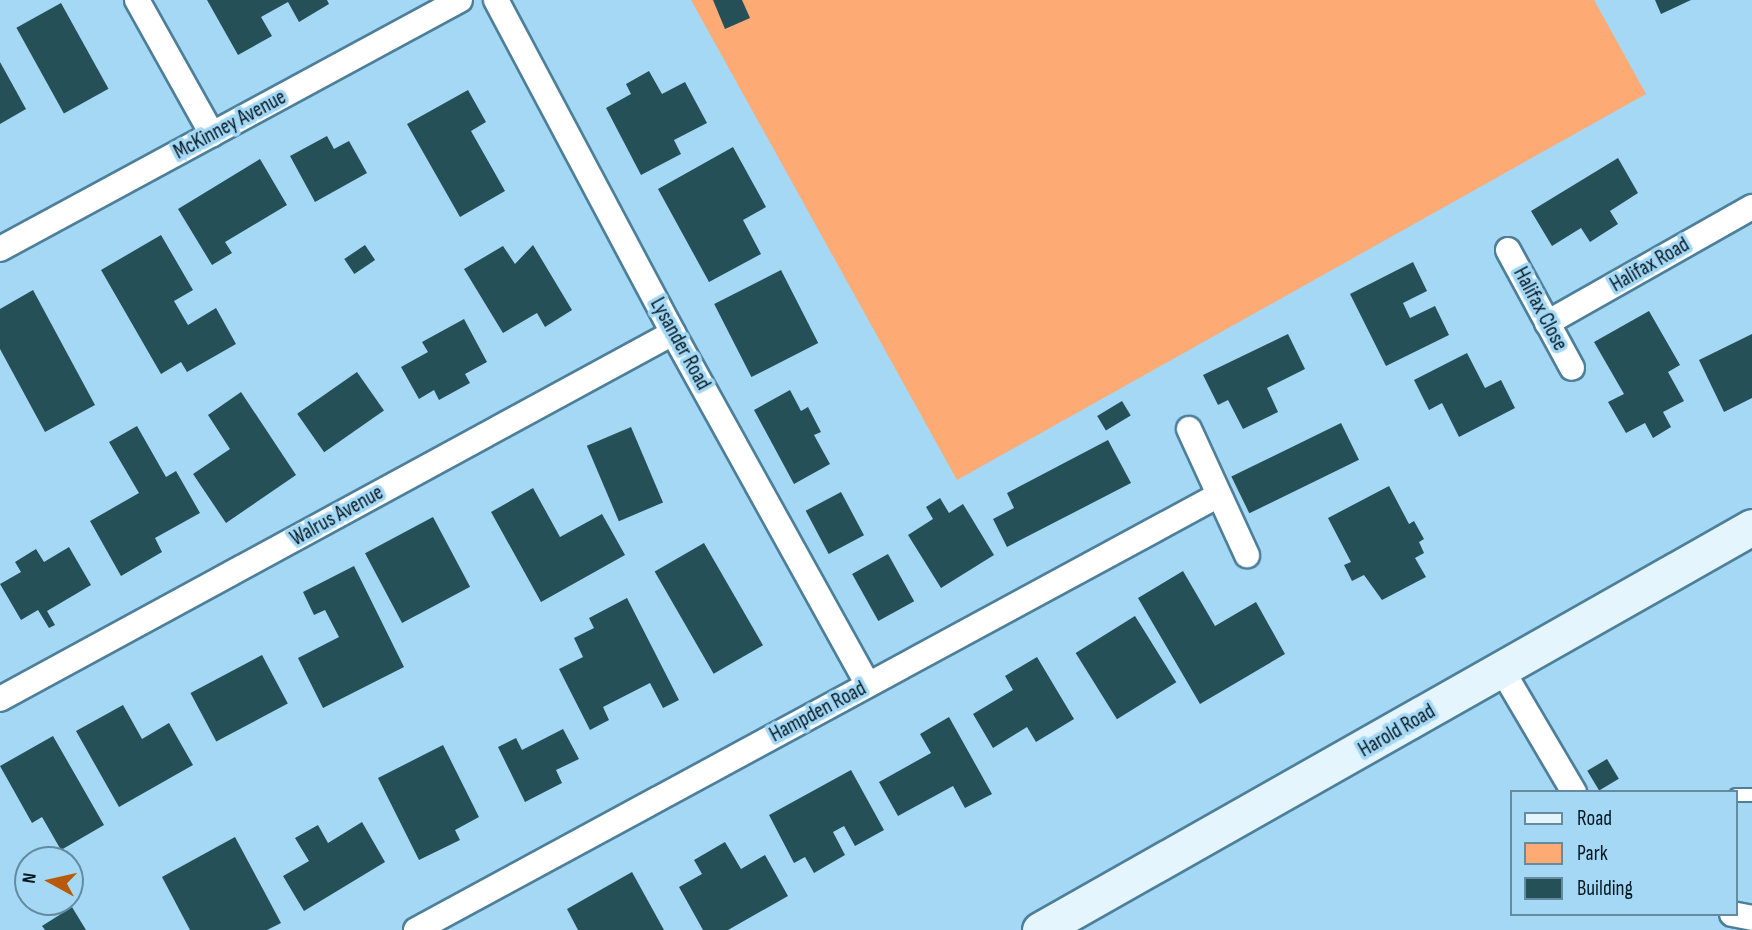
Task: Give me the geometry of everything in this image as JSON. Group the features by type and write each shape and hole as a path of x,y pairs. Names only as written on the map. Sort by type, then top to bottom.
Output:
{"main road":[{"name":"Harold Road","path":"1040,930 1752,527"}],"street":[{"path":"137,0 212,134"},
{"name":"McKinney Avenue","path":"0,249 460,0"},
{"name":"Lysander Road","path":"496,0 673,333 868,685"},
{"name":"Halifax Road","path":"1548,324 1752,207"},
{"name":"Halifax Close","path":"1508,250 1572,368"},
{"name":"Walrus Avenue","path":"0,699 673,333"},
{"path":"1189,429 1247,555"},
{"name":"Hampden Road","path":"416,930 1219,495"},
{"path":"1502,670 1573,790"}],"green space":[{"path":"691,0 1594,0 1646,94 957,480"}],"building":[{"path":"207,0 327,0 329,4 299,22 288,2 261,17 272,36 238,55"},
{"path":"713,0 742,0 750,18 725,29"},
{"path":"1655,0 1691,0 1661,14"},
{"path":"61,3 109,89 64,113 16,28"},
{"path":"0,62 26,109 0,124"},
{"path":"649,71 662,94 685,82 707,123 674,140 681,154 641,175 606,108 631,94 626,84"},
{"path":"468,90 486,122 471,131 505,191 460,217 407,124"},
{"path":"327,136 334,149 349,141 367,173 315,202 290,156"},
{"path":"733,147 766,207 743,220 761,254 709,282 658,189"},
{"path":"1618,158 1638,193 1610,211 1618,224 1590,242 1581,228 1552,246 1531,211"},
{"path":"260,159 287,205 225,242 232,253 212,265 178,209"},
{"path":"161,235 193,290 174,301 188,325 216,308 236,344 187,372 181,362 161,374 101,270"},
{"path":"365,245 375,260 354,274 344,259"},
{"path":"533,245 572,310 545,327 537,313 503,333 464,269 503,246 515,264"},
{"path":"1413,262 1427,291 1403,303 1410,318 1435,306 1449,335 1386,366 1350,294"},
{"path":"781,270 818,343 751,377 714,304"},
{"path":"33,290 95,405 45,432 0,349 0,309"},
{"path":"1649,311 1680,365 1668,372 1684,401 1663,412 1671,427 1653,438 1645,423 1626,433 1608,402 1624,394 1594,342"},
{"path":"464,319 487,362 465,374 470,383 439,400 434,390 419,399 401,367 428,352 422,342"},
{"path":"1288,334 1305,369 1267,388 1278,412 1243,429 1228,400 1218,405 1203,375"},
{"path":"1752,334 1752,398 1724,412 1699,360"},
{"path":"1467,353 1485,388 1501,380 1515,408 1459,437 1442,403 1429,410 1414,380"},
{"path":"357,372 384,411 324,452 297,414"},
{"path":"790,390 801,411 808,407 821,432 814,435 830,464 794,484 754,410"},
{"path":"241,392 296,475 226,523 193,474 230,449 208,415"},
{"path":"1122,401 1131,416 1106,431 1097,416"},
{"path":"1341,423 1359,460 1249,513 1231,476"},
{"path":"137,426 166,477 176,471 200,513 155,538 162,552 121,576 90,521 139,493 109,442"},
{"path":"631,427 663,502 619,521 587,446"},
{"path":"1108,440 1131,483 1007,547 993,519 1014,508 1007,493"},
{"path":"1389,486 1409,524 1414,521 1424,539 1419,542 1424,553 1415,558 1426,577 1382,600 1364,575 1352,581 1344,565 1351,562 1328,518"},
{"path":"533,488 560,537 602,514 625,555 541,602 491,512"},
{"path":"841,492 864,535 829,554 806,511"},
{"path":"940,498 949,513 963,504 994,555 941,588 908,535 933,519 926,507"},
{"path":"433,517 470,587 402,623 365,553"},
{"path":"704,543 763,645 714,674 655,572"},
{"path":"69,547 91,585 47,611 55,625 49,628 38,610 21,620 0,584 21,572 15,562 36,549 44,562"},
{"path":"888,554 914,601 878,621 852,574"},
{"path":"354,566 404,667 323,708 298,658 339,637 325,610 314,615 303,592"},
{"path":"1183,571 1215,626 1256,602 1285,654 1200,704 1138,598"},
{"path":"627,598 679,700 663,708 650,683 603,707 609,720 590,730 559,669 583,657 574,638 594,628 589,618"},
{"path":"1135,616 1176,682 1117,719 1076,653"},
{"path":"262,655 288,704 216,742 190,693"},
{"path":"1037,657 1074,719 1036,742 1027,727 993,748 973,714 1013,690 1005,676"},
{"path":"123,705 142,739 169,723 193,765 119,807 76,731"},
{"path":"949,717 992,794 965,808 953,786 898,816 879,782 931,753 920,734"},
{"path":"563,729 579,759 556,770 562,783 525,802 498,747 516,738 522,750"},
{"path":"53,736 104,825 68,846 59,846 42,817 32,823 0,766"},
{"path":"443,745 479,817 455,830 460,840 419,860 378,778"},
{"path":"1607,759 1619,779 1599,790 1587,771"},
{"path":"851,770 884,830 855,846 844,826 833,832 845,855 814,873 805,857 794,863 769,815"},
{"path":"362,822 385,862 304,911 283,876 309,861 295,838 318,825 328,843"},
{"path":"235,837 281,923 267,930 190,930 162,877"},
{"path":"725,842 741,869 765,855 788,896 728,930 703,930 679,887 702,874 694,860"},
{"path":"632,872 664,930 578,930 567,909"},
{"path":"58,916 77,916 86,930 45,930 42,926"}]}
